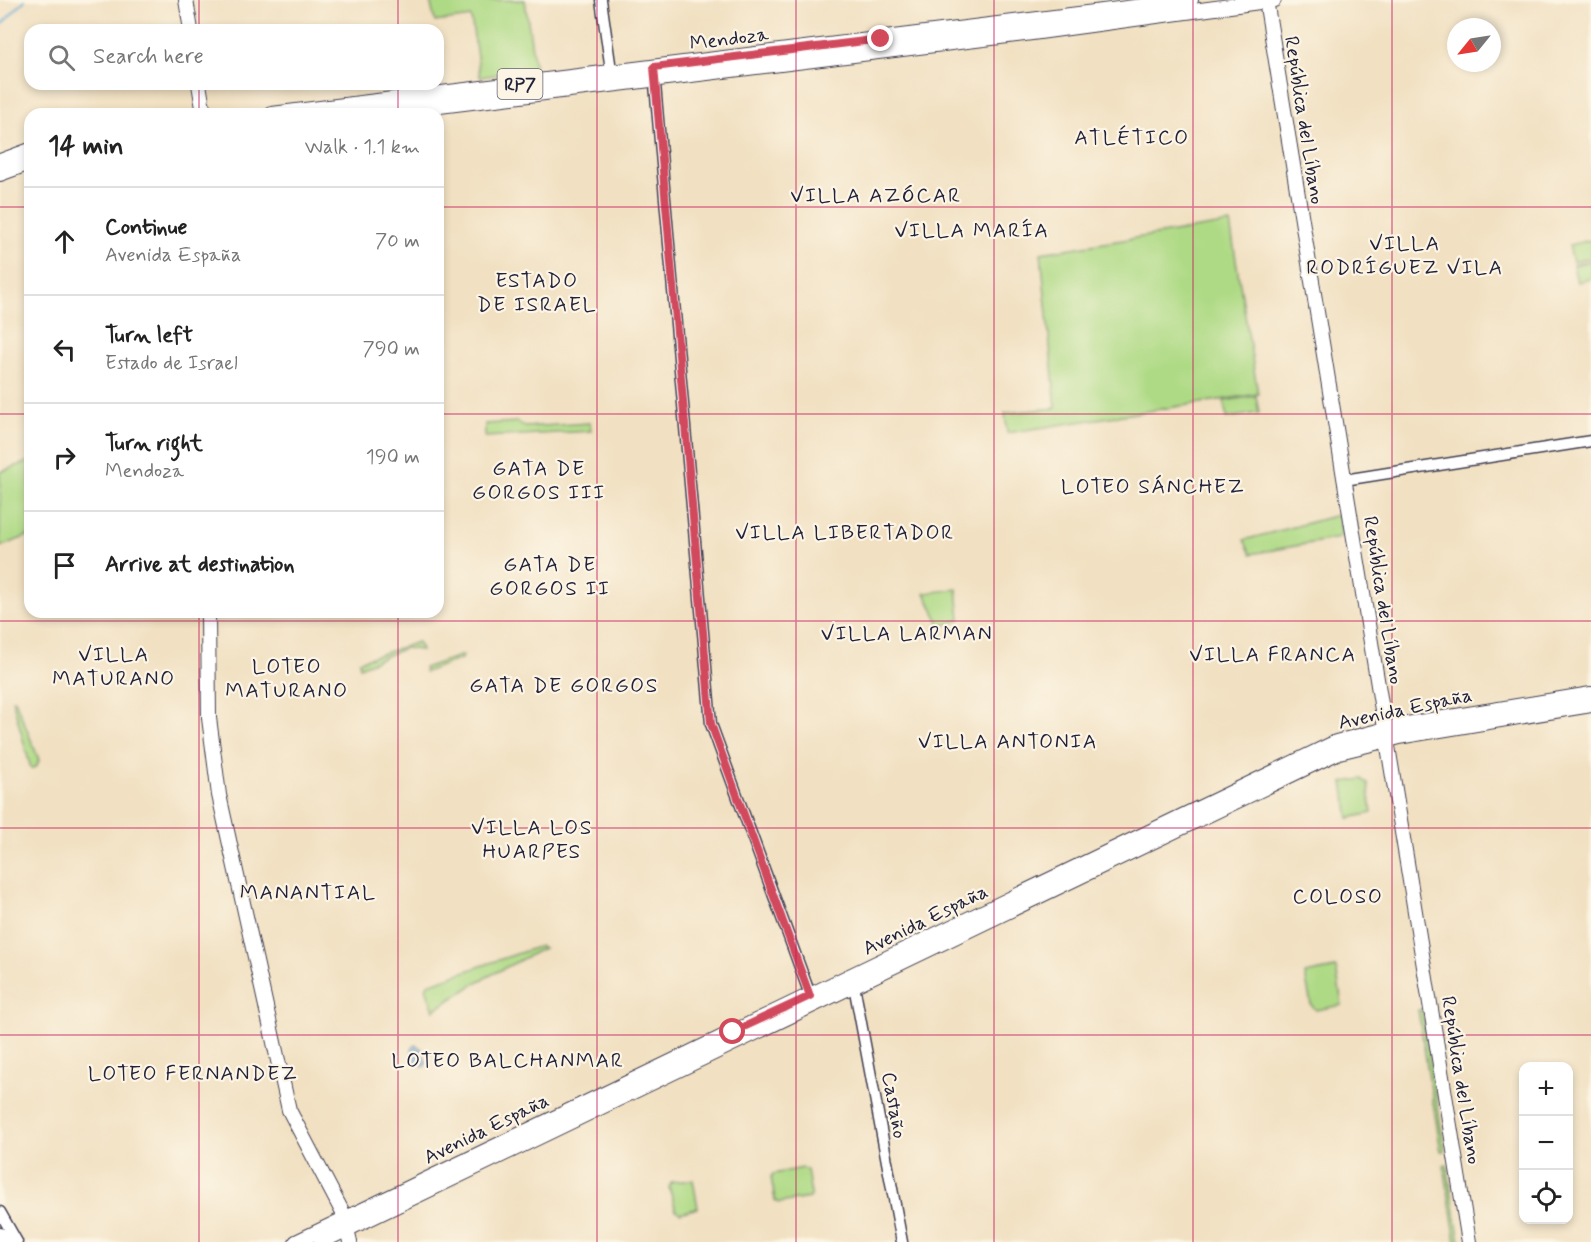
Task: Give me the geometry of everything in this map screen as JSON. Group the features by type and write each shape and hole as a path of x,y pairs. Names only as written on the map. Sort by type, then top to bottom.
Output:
{"highway":[{"path":"0,1236 5,1242"}],"main road":[{"path":"186,0 190,24"},
{"name":"Mendoza","path":"416,108 1191,0"},
{"name":"Mendoza","path":"654,73 1268,0"},
{"name":"República del Líbano","path":"1268,0 1469,1242"},
{"name":"Mendoza","path":"330,108 612,79"},
{"path":"200,90 203,108"},
{"path":"0,161 24,152"},
{"path":"0,174 24,165"},
{"path":"208,618 209,720 219,795 288,1110 347,1230"},
{"name":"Avenida España","path":"321,1242 812,1001 1339,752 1386,734 1591,694"},
{"name":"Avenida España","path":"1386,734 1591,705"},
{"name":"Avenida España","path":"296,1242 347,1230"}],"street":[{"path":"601,0 612,79"},
{"path":"654,73 711,724 812,1001"},
{"path":"1344,480 1591,441"},
{"name":"Castaño","path":"854,981 902,1242"},
{"path":"0,1212 17,1242"}],"green space":[{"path":"430,0 525,0 535,70 480,77 471,17 435,22"},
{"path":"1230,223 1258,394 1007,433 1005,413 1056,408 1041,253"},
{"path":"1591,240 1591,258 1573,262 1569,245"},
{"path":"1591,261 1591,279 1577,282 1573,265"},
{"path":"1256,396 1259,413 1227,418 1224,401"},
{"path":"518,422 525,427 590,423 591,431 485,437 485,424"},
{"path":"24,463 24,537 0,547 0,472"},
{"path":"1338,515 1341,534 1339,538 1251,554 1244,540"},
{"path":"957,589 960,620 941,626 925,593"},
{"path":"418,642 421,650 405,648 360,667 359,661"},
{"path":"463,655 461,659 425,672 424,668"},
{"path":"12,699 15,700 39,760 37,766 31,769"},
{"path":"1362,779 1368,784 1372,813 1349,818 1343,782"},
{"path":"540,946 544,948 479,981 434,1010 426,988 428,984"},
{"path":"1336,968 1342,1005 1316,1010 1311,1005 1305,974"},
{"path":"1422,1009 1445,1151 1441,1151 1418,1010"},
{"path":"1447,1164 1460,1242 1456,1242 1444,1165"},
{"path":"803,1168 807,1170 811,1194 809,1198 779,1203 775,1200 771,1177 773,1174"},
{"path":"693,1180 698,1208 680,1213 676,1210 669,1187 672,1182"}],"water":[{"path":"415,1045 421,1048 427,1063 424,1067 413,1060 412,1049"}],"waterway":[{"path":"0,26 25,0"}],"district":[{"name":"ATLÉTICO","path":"1132,137"},
{"name":"VILLA AZÓCAR","path":"876,195"},
{"name":"VILLA MARÍA","path":"972,230"},
{"name":"VILLA RODRÍGUEZ VILA","path":"1405,255"},
{"name":"ESTADO DE ISRAEL","path":"537,292"},
{"name":"GATA DE GORGOS III","path":"539,480"},
{"name":"LOTEO SÁNCHEZ","path":"1153,486"},
{"name":"VILLA LIBERTADOR","path":"845,532"},
{"name":"GATA DE GORGOS II","path":"550,576"},
{"name":"VILLA LARMAN","path":"907,633"},
{"name":"VILLA FRANCA","path":"1273,654"},
{"name":"VILLA MATURANO","path":"114,666"},
{"name":"LOTEO MATURANO","path":"287,678"},
{"name":"GATA DE GORGOS","path":"564,685"},
{"name":"VILLA ANTONIA","path":"1008,741"},
{"name":"VILLA LOS HUARPES","path":"532,839"},
{"name":"MANANTIAL","path":"308,892"},
{"name":"COLOSO","path":"1338,896"},
{"name":"LOTEO BALCHANMAR","path":"508,1060"},
{"name":"LOTEO FERNANDEZ","path":"193,1073"}],"route":[{"path":"733,1032 810,996 711,724 654,67 881,39"}]}
